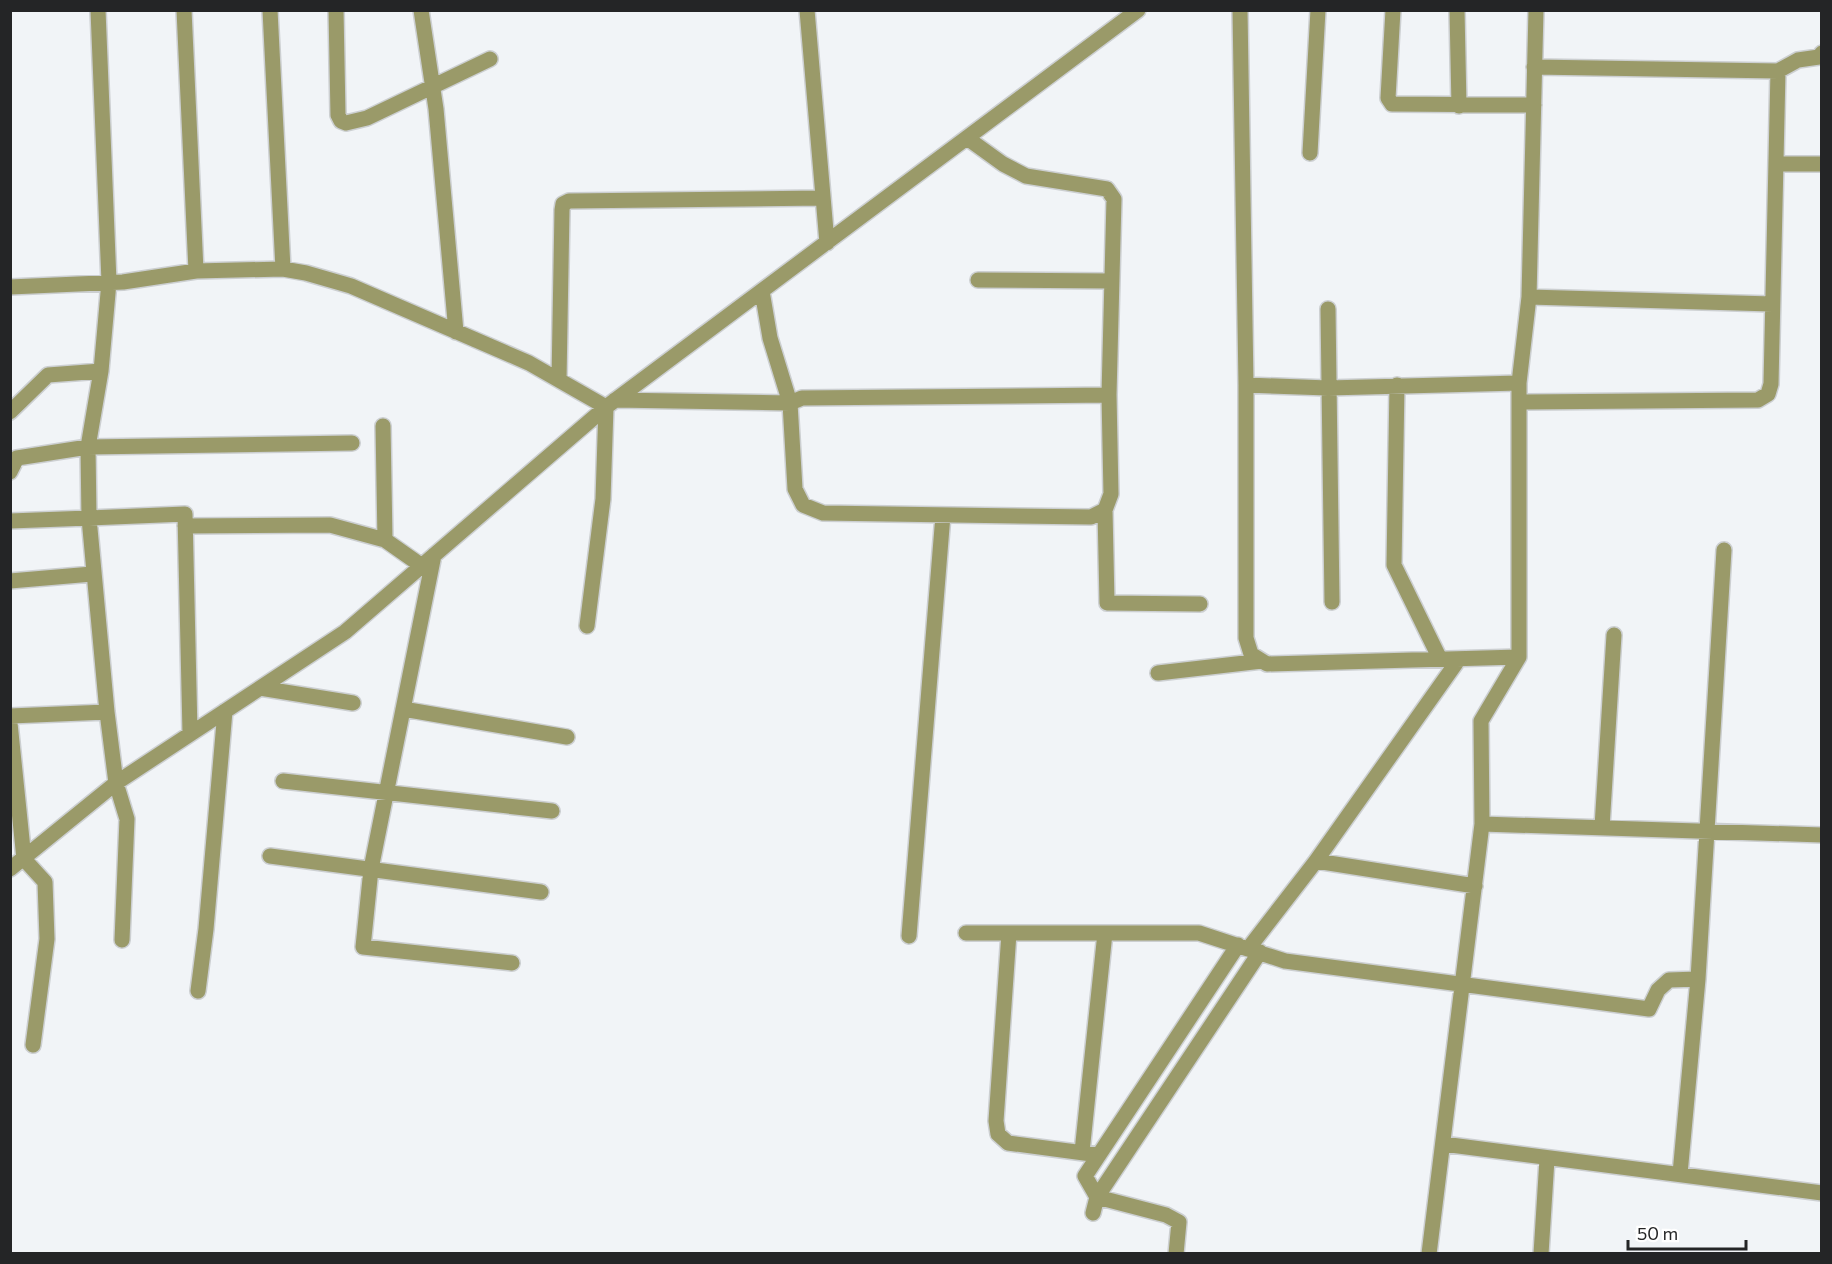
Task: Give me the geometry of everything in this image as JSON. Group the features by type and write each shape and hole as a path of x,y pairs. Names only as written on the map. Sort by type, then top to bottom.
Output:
{"street":[{"path":"99,10 109,282 101,371 88,447 89,518 92,574 107,712 116,783 127,819 122,940"},
{"path":"184,10 196,271"},
{"path":"270,10 283,269"},
{"path":"341,10 336,11 338,115 341,121 346,123 367,117 490,59"},
{"path":"421,10 432,87 456,332"},
{"path":"807,10 827,243"},
{"path":"10,869 24,860 116,783 345,632 610,404 1138,10"},
{"path":"1240,10 1246,385 1246,638 1251,654 1267,664 1519,657"},
{"path":"1310,153 1318,10"},
{"path":"1393,10 1388,98 1397,106 1534,105"},
{"path":"1457,10 1459,106"},
{"path":"1429,1254 1482,824 1481,721 1519,657 1519,383 1528,297 1536,10"},
{"path":"1534,67 1778,71 1798,60 1819,57 1821,53"},
{"path":"1519,402 1758,400 1768,394 1771,384 1778,71"},
{"path":"967,138 1003,164 1026,176 1107,189 1114,199 1109,395 1111,494 1105,510 1107,603 1200,604"},
{"path":"1776,165 1821,164"},
{"path":"559,380 563,204 569,201 823,198"},
{"path":"10,287 109,282 196,271 283,269 306,273 351,286 529,363 610,404 790,403 802,398 1109,395"},
{"path":"978,280 1112,281"},
{"path":"762,291 770,338 790,403 795,489 803,504 823,513 1091,517 1105,510"},
{"path":"1528,297 1772,304"},
{"path":"1328,309 1332,602"},
{"path":"10,412 48,375 101,371"},
{"path":"1246,385 1328,388 1519,383"},
{"path":"1397,385 1394,565 1440,659"},
{"path":"587,626 603,499 610,404"},
{"path":"383,426 385,540"},
{"path":"10,472 17,458 88,447 352,443"},
{"path":"10,521 185,514 190,733"},
{"path":"909,936 943,515"},
{"path":"185,526 330,525 385,540 422,566"},
{"path":"1680,1174 1698,979 1724,550"},
{"path":"434,555 371,869 363,947 512,963"},
{"path":"10,581 92,574"},
{"path":"1602,827 1614,635"},
{"path":"1176,1254 1179,1222 1166,1215 1097,1197 1085,1176 1248,949 1316,861 1459,659"},
{"path":"1158,673 1262,661"},
{"path":"260,688 353,703"},
{"path":"403,709 567,737"},
{"path":"198,991 206,929 225,711"},
{"path":"10,716 107,712"},
{"path":"10,723 24,860 45,882 47,939 33,1045"},
{"path":"283,781 552,811"},
{"path":"1482,824 1821,835"},
{"path":"270,856 541,892"},
{"path":"1316,861 1475,886"},
{"path":"966,933 1199,933 1285,961 1649,1009 1658,990 1669,980 1698,979"},
{"path":"1009,933 996,1120 998,1134 1008,1143 1099,1155"},
{"path":"1082,1152 1105,933"},
{"path":"1093,1213 1097,1197 1248,949"},
{"path":"1443,1144 1821,1193"},
{"path":"1541,1254 1547,1159"}]}
